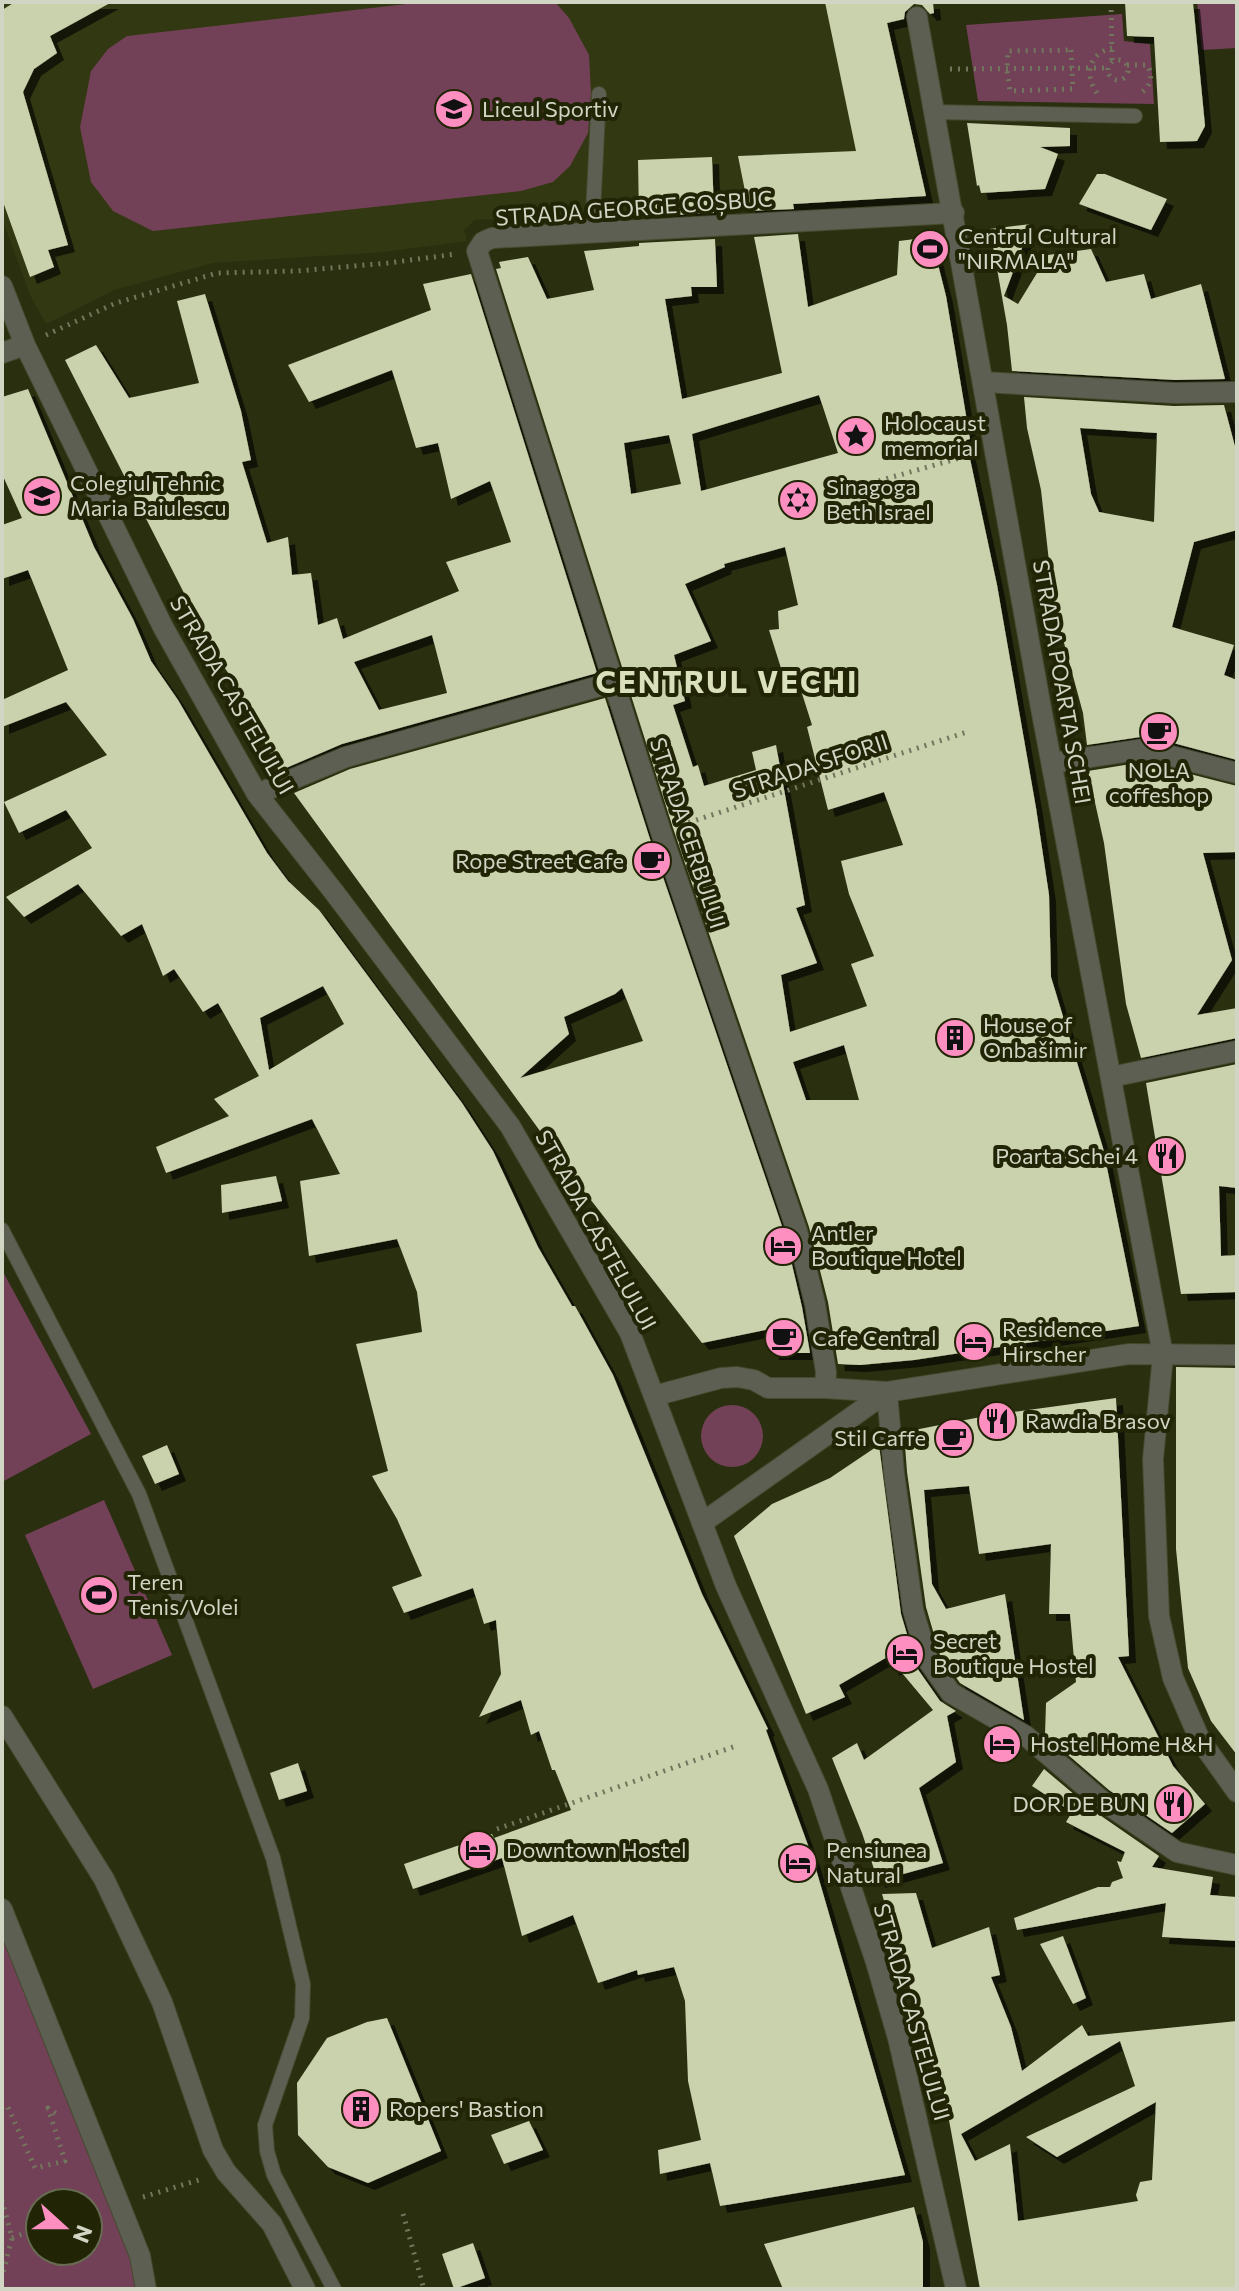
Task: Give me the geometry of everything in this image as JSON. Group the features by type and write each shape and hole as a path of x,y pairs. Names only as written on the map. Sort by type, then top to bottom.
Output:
{"street":[{"name":"STRADA POARTA SCHEI","path":"917,17 1163,1355 1153,1459 1159,1616 1173,1678 1200,1740 1237,1792"},
{"name":"STRADA GEORGE COȘBUC","path":"477,251 483,242 492,238 954,213"},
{"name":"STRADA CERBULUI","path":"477,251 661,832 797,1231 815,1304 826,1372 825,1388"},
{"name":"STRADA CASTELULUI","path":"2,286 25,345 163,627 257,794 510,1126 630,1333 726,1586 818,1789 898,2038 956,2289"},
{"path":"2,353 25,345"},
{"path":"983,382 1175,393 1237,392"},
{"path":"257,794 346,757 614,682"},
{"path":"1052,763 1144,749 1237,773"},
{"path":"1111,1077 1237,1051"},
{"path":"654,1396 721,1378 754,1380 768,1388 887,1392 1129,1354 1237,1355"},
{"path":"702,1523 887,1392"},
{"path":"887,1392 894,1473 913,1610 928,1661 951,1693 1026,1736 1101,1800 1177,1852 1237,1865"},
{"path":"2,1716 104,1879 162,2002 213,2150 226,2172 272,2224 305,2289"},
{"path":"2,1909 140,2256 146,2289"}],"lane":[{"path":"592,233 599,94"},
{"path":"935,112 1135,116"},
{"path":"2,1230 139,1494 273,1858 303,1984 302,2018 265,2125 267,2151 274,2175 334,2289"}],"path":[{"path":"1107,68 1112,60 1111,2"},
{"path":"1106,99 1094,89 1089,68 1099,52 1112,48"},
{"path":"1071,50 1073,68 1073,89 1010,91 1008,51 1071,50"},
{"path":"1112,60 1122,60 1127,65 1147,65 1151,72 1147,87 1135,96"},
{"path":"1107,68 1111,78 1121,80 1127,75 1127,65"},
{"path":"950,71 1107,68"},
{"name":"STRADA GEORGE COȘBUC","path":"25,345 116,303 217,273 297,271 477,251"},
{"path":"871,483 995,448"},
{"name":"STRADA SFORII","path":"661,832 970,731"},
{"path":"497,1829 736,1746"},
{"path":"2,2107 7,2105 35,2168 65,2161 48,2108 59,2116"},
{"path":"132,2200 226,2172"},
{"path":"2,2200 12,2238 2,2277"},
{"path":"403,2214 424,2289"},
{"path":"12,2238 24,2233"}],"shaded area":[{"name":"Liceul Sportiv","path":"2,2 883,2 926,196 475,220 464,230 467,241 384,252 213,263 114,290 46,324 31,297 2,219"},
{"path":"424,2 555,2 569,18 589,55 591,93 588,133 570,166 553,182 521,191 153,231 113,211 91,182 80,127 91,71 108,49 127,36"},
{"path":"1197,2 1237,2 1237,48 1202,50"},
{"path":"1122,14 1124,41 1150,44 1154,104 978,101 966,25"},
{"path":"2,1270 91,1434 2,1482"},
{"path":"732,1405 744,1407 754,1414 761,1424 761,1448 754,1458 744,1465 732,1467 720,1465 710,1458 703,1448 701,1436 703,1424 710,1414 720,1407"},
{"name":"Teren Tenis/Volei","path":"104,1500 172,1655 93,1689 25,1535"},
{"path":"2,1924 157,2289 2,2289"}],"building":[{"path":"15,2 112,2 50,36 57,53 34,69 23,92 68,245 48,250 54,267 30,277 2,199 2,10"},
{"path":"825,2 933,2 934,13 930,14 922,5 914,4 905,12 904,19 887,23 926,196 793,204 794,209 749,211 738,156 856,151"},
{"path":"1125,2 1193,2 1205,126 1197,141 1160,142 1154,37 1127,36"},
{"path":"967,123 1070,128 1070,146 1040,147 1058,154 1045,189 981,193 977,186"},
{"path":"712,157 714,213 639,217 638,160"},
{"path":"1097,174 1105,174 1167,199 1151,230 1079,204"},
{"path":"1031,224 1004,296 1018,304 1048,255 1091,249 1106,282 1144,274 1151,299 1201,284 1225,379 1175,380 1012,371 990,229"},
{"path":"798,234 808,307 897,275 899,241 931,237 946,296 970,439 966,440 997,585 1036,808 1049,895 1051,977 1103,1148 1139,1326 914,1360 838,1364 828,1302 809,1227 673,828 496,269 501,268 499,262 528,257 547,299 594,290 584,251 639,246 639,243 715,239 717,287 691,287 692,296 665,299 682,399 782,373 754,237","holes":["819,395 838,453 701,491 692,434","669,435 681,484 631,494 624,443","785,547 798,605 778,611 779,629 769,630 786,684 798,681 812,725 807,727 828,810 884,792 903,845 841,861 849,894 874,956 851,964 867,1006 790,1032 781,975 817,963 796,908 805,905 776,745 752,752 756,770 704,786 698,765 693,767 673,705 685,701 674,655 711,641 685,584 725,567 724,564","844,1045 859,1100 806,1100 793,1062"]},
{"path":"471,274 597,673 342,744 279,771 233,680 198,629 183,591 65,360 96,345 129,398 199,383 177,301 205,294 241,411 251,460 242,462 267,543 288,537 292,575 311,573 318,625 337,618 343,639 459,591 446,562 511,542 490,481 451,499 438,443 416,448 392,370 309,402 288,365 431,310 423,284","holes":["432,635 447,693 379,710 354,662"]},
{"path":"28,389 94,547 133,619 151,661 178,700 267,853 288,881 319,910 462,1103 493,1151 538,1247 613,1375 702,1594 768,1729 813,1859 905,2175 720,2206 710,2163 660,2174 658,2150 701,2140 688,2081 685,2001 674,1967 638,1975 637,1970 598,1983 573,1915 522,1936 502,1858 413,1889 404,1864 492,1834 494,1838 571,1810 555,1770 552,1770 539,1731 531,1735 521,1700 479,1717 501,1674 496,1620 484,1624 473,1588 404,1613 392,1587 422,1576 397,1519 372,1476 388,1471 356,1344 422,1332 417,1292 397,1239 309,1256 300,1181 340,1174 312,1119 166,1173 156,1147 229,1116 214,1099 259,1076 218,1003 203,1012 174,969 163,976 142,924 121,936 78,884 24,917 6,897 92,848 66,810 19,833 4,802 107,755 66,702 2,727 2,700 68,670 28,570 2,579 2,525 22,518 2,474 2,397","holes":["323,986 344,1024 269,1070 260,1018"]},
{"path":"1024,397 1174,406 1224,405 1237,454 1237,530 1194,542 1172,627 1234,645 1224,675 1237,680 1237,760 1147,736 1087,745 1083,713 1054,606 1041,490 1027,428","holes":["1080,428 1157,433 1154,522 1099,512 1091,494"]},
{"path":"605,698 785,1235 810,1353 772,1353 770,1329 702,1343 580,1186 294,793 350,769","holes":["622,988 643,1041 520,1078 569,1034 564,1017"]},
{"path":"1143,762 1237,786 1237,852 1203,853 1232,960 1197,1015 1237,1008 1237,1038 1141,1058 1126,1004 1104,843 1088,771"},
{"path":"1237,1064 1237,1188 1219,1186 1221,1256 1237,1255 1237,1292 1181,1294 1146,1083"},
{"path":"276,1176 282,1201 222,1213 221,1185"},
{"path":"1176,1367 1237,1368 1237,1755 1211,1721 1188,1668 1176,1549"},
{"path":"1116,1398 1129,1656 1118,1657 1173,1766 1205,1804 1172,1833 1109,1790 1045,1735 1046,1703 1076,1682 1070,1614 1049,1614 1051,1544 979,1554 969,1486 924,1490 932,1584 946,1609 1005,1594 1024,1720 960,1683 940,1655 926,1607 907,1472 904,1432 991,1415"},
{"path":"167,1445 179,1474 155,1484 142,1456"},
{"path":"879,1445 901,1614 917,1668 940,1701 956,1711 947,1716 956,1762 919,1788 943,1863 878,1881 832,1758 857,1743 864,1760 933,1710 897,1667 892,1669 889,1656 839,1685 845,1697 806,1714 734,1536 772,1504 830,1478"},
{"path":"298,1763 307,1791 279,1800 270,1773"},
{"path":"1044,1769 1094,1811 1159,1856 1152,1867 1213,1877 1210,1895 1237,1897 1237,1941 1162,1937 1166,1903 1017,1930 1014,1918 1098,1887 1110,1887 1112,1882 1123,1878 1117,1861 1121,1862 1125,1852 1066,1822 1072,1812 1032,1786"},
{"path":"916,1893 932,1948 989,1927 1000,1975 991,1977 1011,2027 1022,2071 1082,2025 1088,2036 1237,2021 1237,2289 980,2289 940,2071 935,2072 882,1894","holes":["1120,2041 1135,2086 1026,2137 1057,2157 1156,2102 1152,2180 1140,2182 1136,2195 1138,2201 1018,2221 1010,2144 975,2161 961,2134"]},
{"path":"1063,1936 1086,1998 1073,2004 1040,1944"},
{"name":"Ropers' Bastion","path":"387,2018 441,2151 368,2183 328,2167 298,2135 297,2083 327,2038 367,2022"},
{"path":"529,2121 543,2150 504,2164 491,2135"},
{"path":"914,2207 923,2242 923,2289 783,2289 764,2244"},
{"path":"473,2243 485,2278 454,2289 442,2254"}],"place":[{"name":"Liceul Sportiv","path":"454,109"},
{"name":"Centrul Cultural \"NIRMALA\"","path":"930,249"},
{"name":"Holocaust memorial","path":"856,436"},
{"name":"Colegiul Tehnic Maria Baiulescu","path":"42,496"},
{"name":"Sinagoga Beth Israel","path":"798,500"},
{"name":"NOLA coffeshop","path":"1159,732"},
{"name":"Rope Street Cafe","path":"652,861"},
{"name":"House of Onbašimir","path":"955,1038"},
{"name":"Poarta Schei 4","path":"1166,1156"},
{"name":"Antler Boutique Hotel","path":"783,1246"},
{"name":"Cafe Central","path":"784,1338"},
{"name":"Residence Hirscher","path":"974,1342"},
{"name":"Rawdia Brasov","path":"997,1421"},
{"name":"Stil Caffe","path":"954,1438"},
{"name":"Teren Tenis/Volei","path":"99,1595"},
{"name":"Secret Boutique Hostel","path":"905,1654"},
{"name":"Hostel Home H&H","path":"1002,1744"},
{"name":"DOR DE BUN","path":"1174,1804"},
{"name":"Downtown Hostel","path":"478,1850"},
{"name":"Pensiunea Natural","path":"798,1863"},
{"name":"Ropers' Bastion","path":"361,2109"}],"district":[{"name":"CENTRUL VECHI","path":"727,683"}]}
